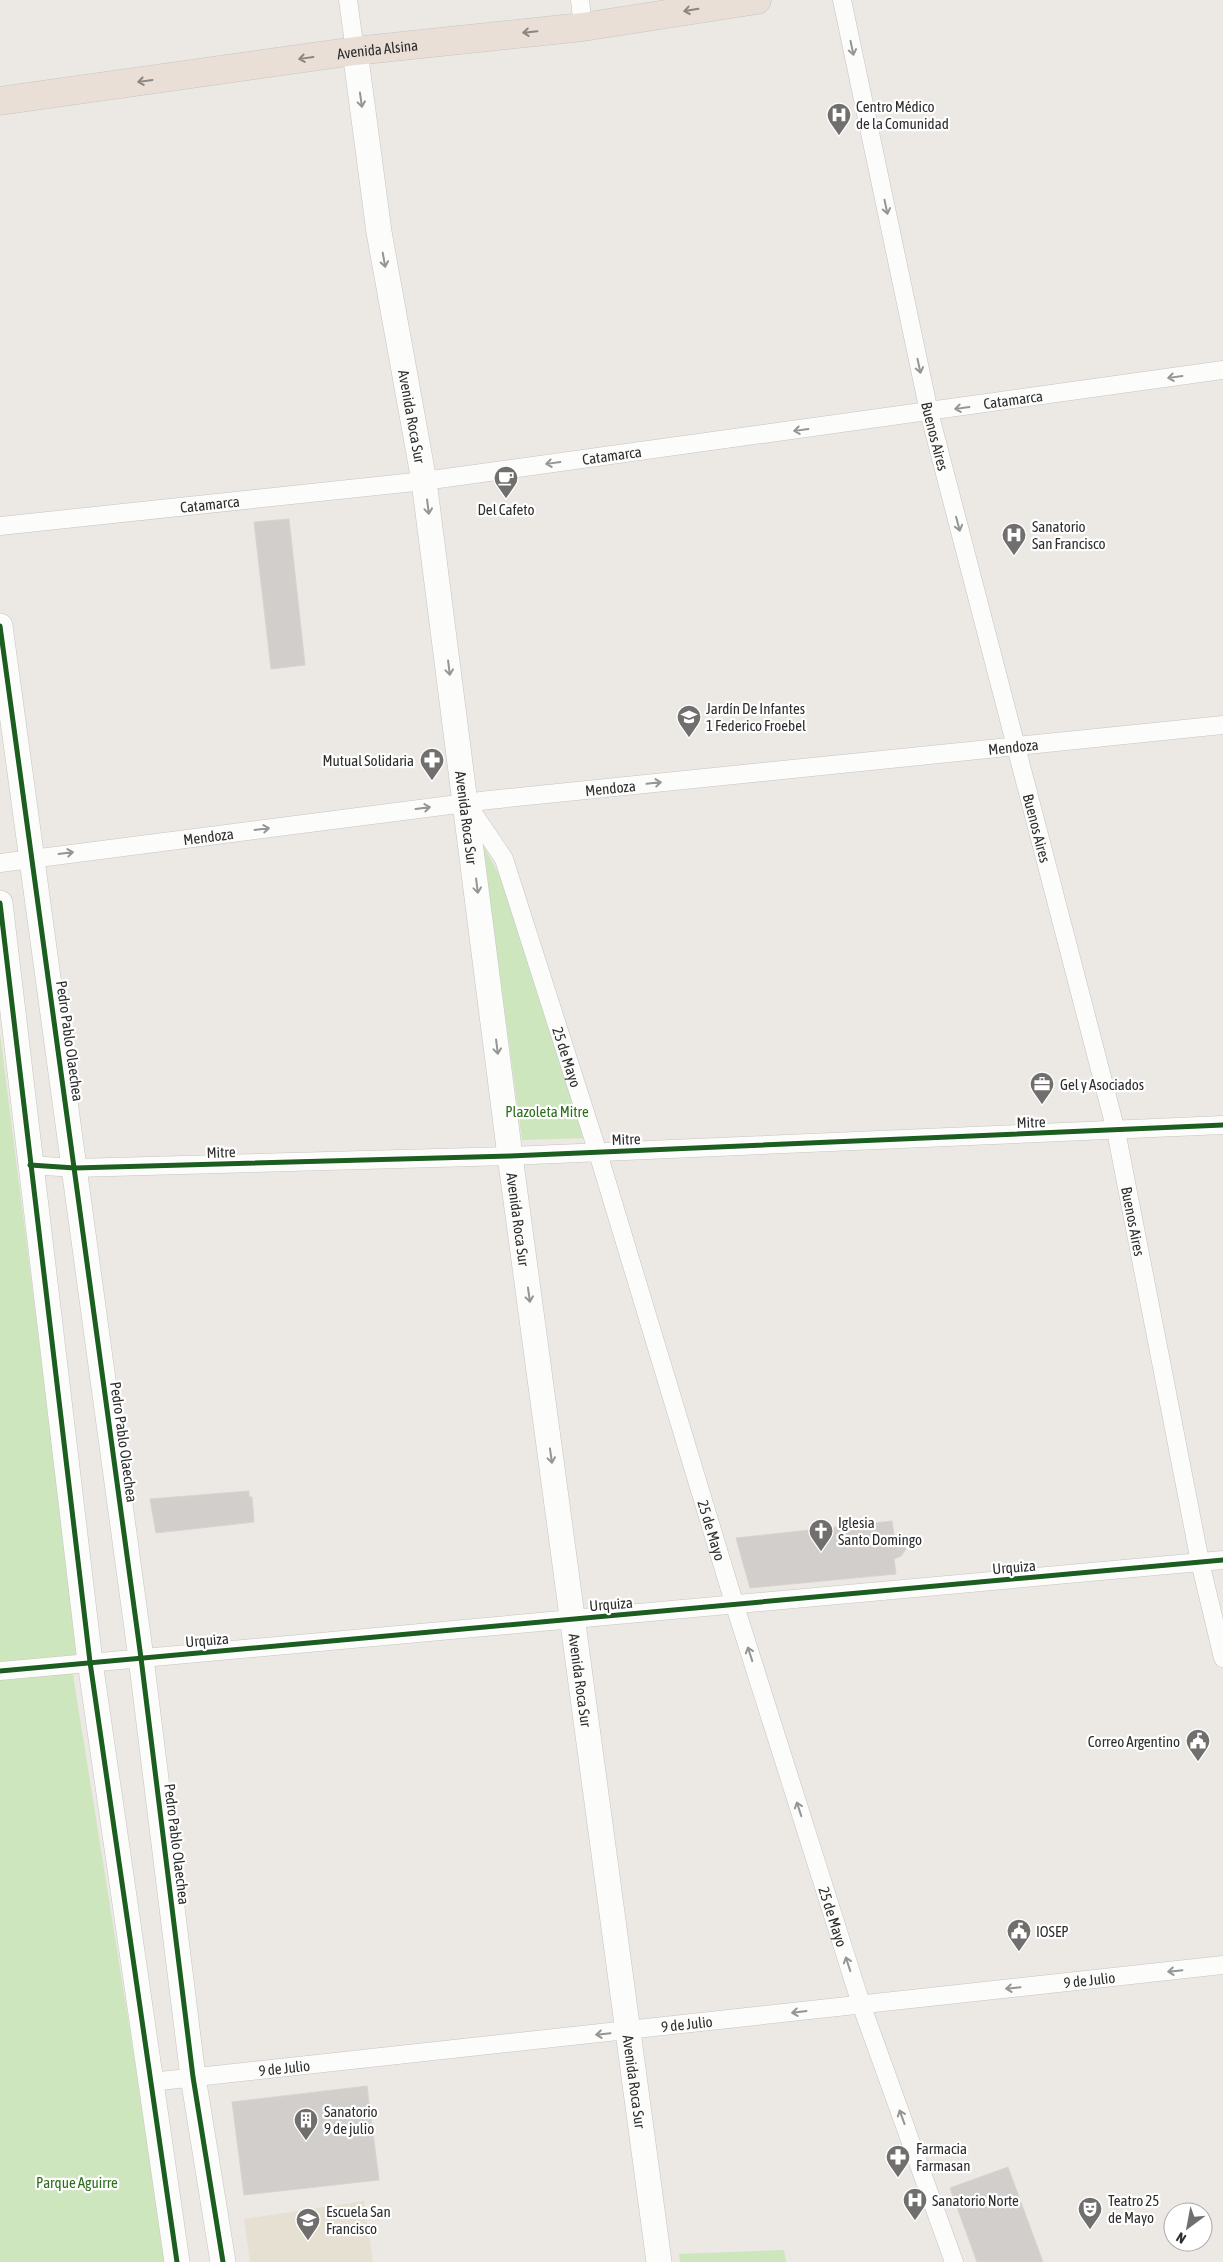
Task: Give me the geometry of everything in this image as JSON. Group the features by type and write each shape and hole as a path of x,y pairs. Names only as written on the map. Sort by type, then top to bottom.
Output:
{"highway":[{"name":"Avenida Alsina","path":"0,101 355,51 583,27 757,0"}],"street":[{"name":"Avenida Roca Sur","path":"348,0 379,232 424,481 510,1156 659,2262"},
{"path":"580,0 583,27"},
{"name":"Buenos Aires","path":"842,0 929,412 1116,1130 1200,1562 1223,1658"},
{"name":"Catamarca","path":"0,526 424,481 1223,370"},
{"name":"Pedro Pablo Olaechea","path":"0,626 141,1658 193,2078 223,2262"},
{"name":"Mendoza","path":"0,863 466,803 1223,725"},
{"name":"25 de Mayo","path":"466,803 504,860 598,1153 735,1606 861,2004 954,2262"},
{"path":"0,903 90,1662 177,2262"},
{"name":"Mitre","path":"30,1165 75,1168 510,1156 1223,1125"},
{"name":"Urquiza","path":"0,1671 735,1606 1223,1560"},
{"name":"9 de Julio","path":"151,2082 627,2032 861,2004 1223,1965"}],"shaded area":[{"name":"Escuela San Francisco","path":"364,2201 373,2262 250,2262 244,2219"}],"green space":[{"name":"Plazoleta Mitre","path":"482,843 503,882 586,1138 522,1140"},
{"name":"Parque Aguirre","path":"0,1034 79,1655 70,1656 167,2262 0,2262"},
{"path":"784,2250 786,2262 680,2262 679,2254"}],"building":[{"path":"289,519 305,665 271,669 254,522"},
{"path":"249,1491 249,1497 252,1497 254,1522 156,1533 150,1499"},
{"name":"Iglesia Santo Domingo","path":"892,1521 894,1535 900,1538 906,1549 901,1556 894,1559 896,1574 750,1588 736,1538"},
{"name":"Sanatorio 9 de julio","path":"367,2086 379,2180 244,2195 232,2102"},
{"path":"1008,2167 1043,2262 977,2262 950,2188"}],"cycle path":[{"path":"0,626 141,1658 193,2077 223,2262"},
{"path":"0,903 90,1662 177,2262"},
{"path":"30,1165 75,1168 510,1156 1223,1125"},
{"path":"0,1671 1223,1560"}],"place":[{"name":"Centro Médico de la Comunidad","path":"839,136"},
{"name":"Del Cafeto","path":"506,499"},
{"name":"Sanatorio San Francisco","path":"1014,556"},
{"name":"Jardín De Infantes 1 Federico Froebel","path":"689,738"},
{"name":"Mutual Solidaria","path":"432,781"},
{"name":"Gel y Asociados","path":"1042,1105"},
{"name":"Iglesia Santo Domingo","path":"821,1552"},
{"name":"Correo Argentino","path":"1198,1762"},
{"name":"IOSEP","path":"1019,1952"},
{"name":"Sanatorio 9 de julio","path":"306,2141"},
{"name":"Farmacia Farmasan","path":"898,2178"},
{"name":"Sanatorio Norte","path":"915,2221"},
{"name":"Teatro 25 de Mayo","path":"1090,2230"},
{"name":"Escuela San Francisco","path":"308,2241"}]}
